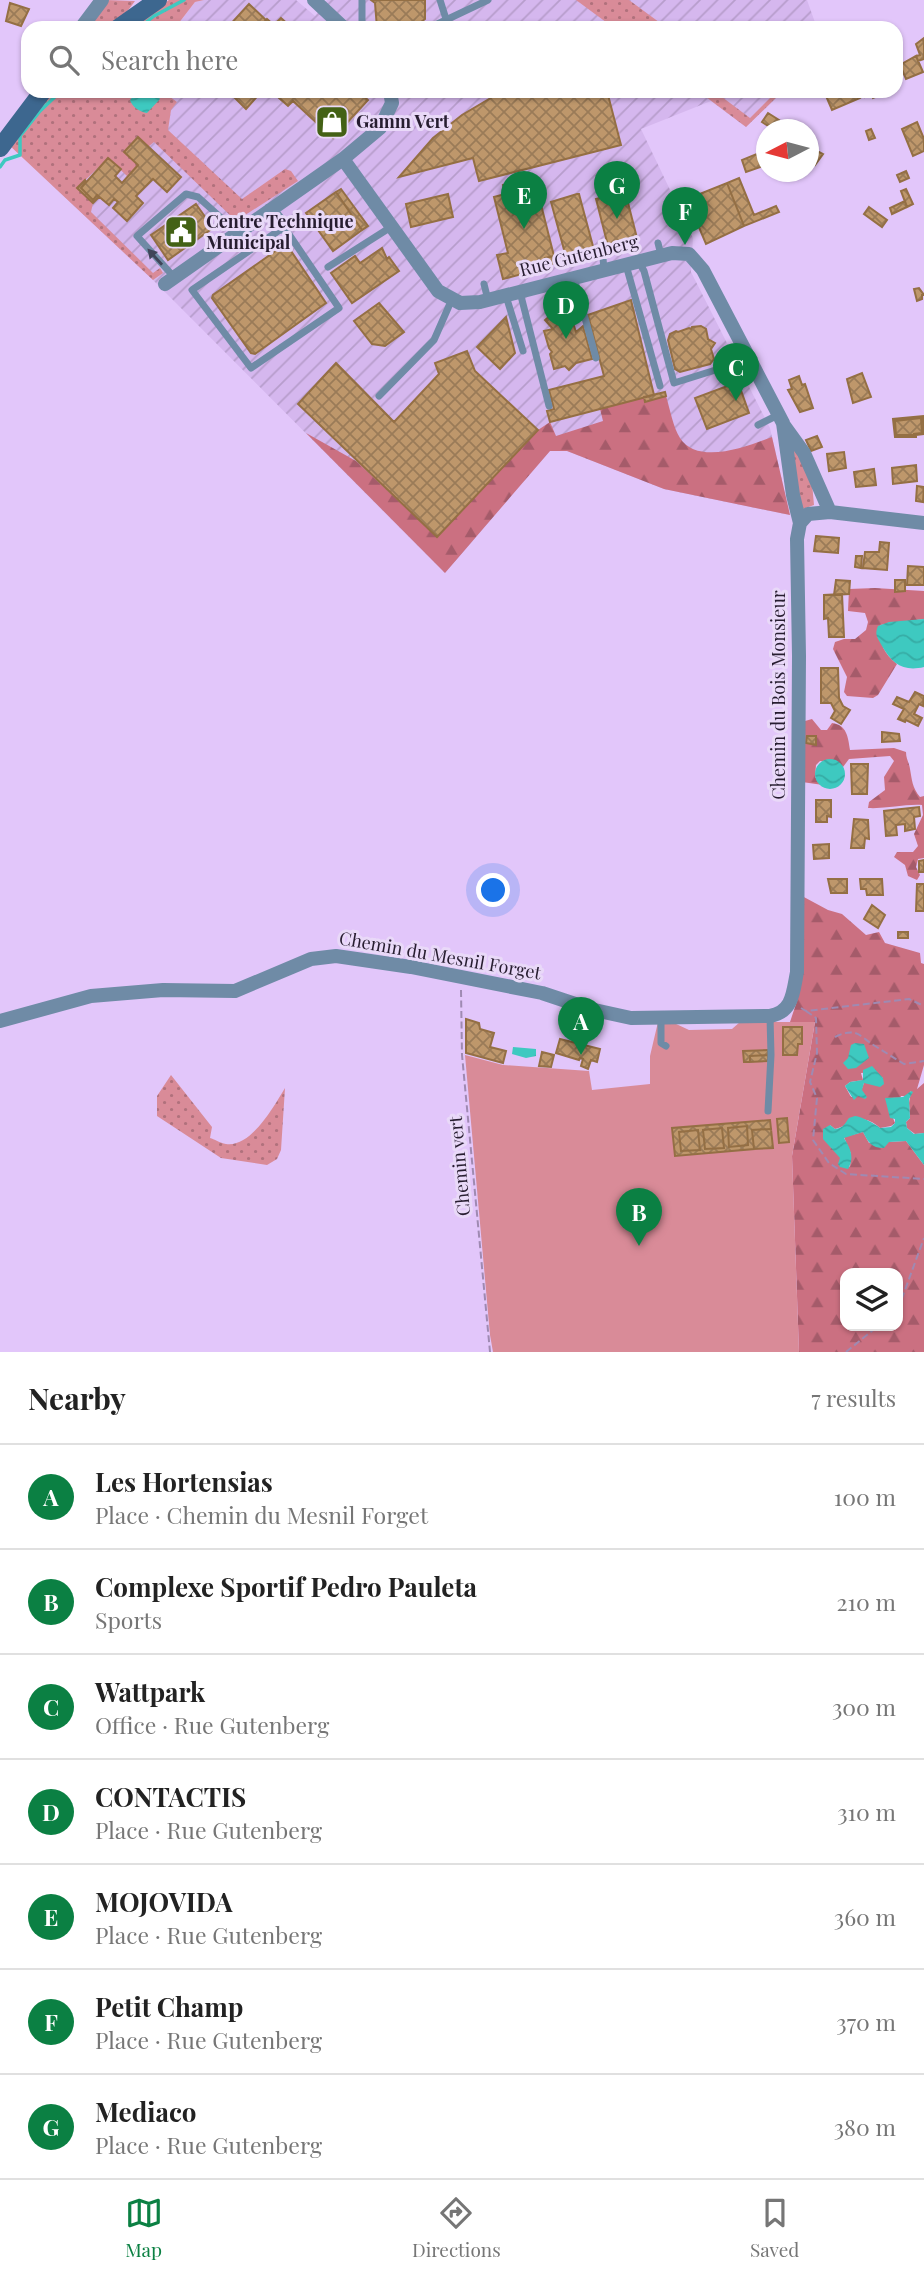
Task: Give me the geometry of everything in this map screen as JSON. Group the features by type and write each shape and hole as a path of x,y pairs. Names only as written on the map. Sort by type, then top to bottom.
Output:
{"main road":[{"path":"134,15 146,0"},
{"path":"127,21 158,0"},
{"path":"0,148 38,98"}],"street":[{"path":"86,21 102,0"},
{"path":"314,0 337,21"},
{"path":"329,0 339,21"},
{"path":"169,281 343,159 380,128 392,103 391,98"},
{"path":"343,159 438,291 452,299"},
{"path":"270,210 285,227"},
{"name":"Rue Gutenberg","path":"452,299 460,303 488,300 574,278 603,264 632,263 660,249 689,254 703,270 780,419 800,523"},
{"path":"780,419 804,453 830,512"},
{"path":"800,523 808,513 830,512 924,523"},
{"name":"Chemin du Bois Monsieur","path":"791,1002 797,972 797,539 800,523"},
{"name":"Chemin du Mesnil Forget","path":"0,1021 91,996 163,990 235,991 311,959 336,956 542,993 631,1018 771,1016"},
{"path":"771,1016 782,1013 791,1002"}],"lane":[{"path":"362,0 362,21"},
{"path":"440,0 446,19"},
{"path":"442,21 488,0"},
{"path":"169,281 137,236 186,194 198,197 237,233"},
{"path":"285,227 338,307 251,368 192,289 285,227"},
{"path":"328,267 391,227"},
{"path":"632,263 644,271 674,383 725,367"},
{"path":"632,263 660,386"},
{"path":"574,278 596,358"},
{"path":"484,284 488,300"},
{"path":"513,293 523,351"},
{"path":"513,293 549,406"},
{"path":"379,396 434,340 452,299"},
{"path":"758,425 780,419"},
{"path":"768,1111 771,1016"},
{"path":"661,1018 662,1043 666,1046"}],"path":[{"name":"Chemin vert","path":"461,977 462,1055 490,1352"},
{"path":"806,1011 909,999 924,1006"},
{"path":"791,1002 816,1018 817,1053 810,1082 817,1098 813,1140 829,1163 846,1174 924,1178"},
{"path":"835,1037 844,1032 864,1035 875,1046 904,1063 924,1061"},
{"path":"903,1295 924,1238"},
{"path":"846,1352 872,1331"}],"shaded area":[{"path":"106,0 135,1 116,21 91,21"},
{"path":"169,0 204,0 195,2 180,21 139,21"},
{"path":"296,0 315,16 327,0 807,0 814,21 180,21 195,2"},
{"path":"576,0 629,0 658,21 604,21"},
{"path":"44,98 172,98 177,102 171,110 168,130 242,199 285,169 291,171 298,181 236,221 154,142 148,147 137,137 124,152 138,165 127,176 108,158 77,188 93,203 91,212 153,273 160,268 163,273 153,280 8,144"},
{"path":"120,98 776,98 746,127 711,101 641,129 693,238 691,272 770,428 790,515 664,489 567,451 550,451 445,573 153,280 52,185"},
{"path":"707,98 723,98 750,118 770,98 776,98 746,127"},
{"path":"792,441 812,483 814,505 803,509 798,496"},
{"path":"658,1022 674,1023 689,1030 732,1029 740,1022 815,1022 792,1156 799,1352 493,1352 465,1055 503,1065 589,1071 592,1090 650,1084 650,1056"},
{"path":"171,1075 212,1127 210,1138 226,1144 235,1143 253,1133 285,1088 281,1150 277,1159 267,1165 221,1158 157,1116 157,1096"}],"green space":[{"path":"666,396 680,438 699,451 738,449 772,437 790,515 664,489 567,451 550,451 445,573 306,433 356,461 437,537 538,430 550,422 556,436 603,421 600,409 644,397 646,402"},
{"path":"849,589 924,591 924,619 880,625 883,647 897,664 878,695 873,698 847,696 844,692 847,677 833,649 835,642 855,639 866,630 868,622 865,613 848,611"},
{"path":"812,719 821,730 827,730 832,723 841,726 847,736 850,750 894,748 906,752 914,787 920,797 924,796 924,858 918,859 916,867 920,875 917,880 908,876 905,865 894,857 897,852 913,852 918,846 914,834 923,815 922,805 868,808 869,802 885,790 884,777 894,761 890,756 849,759 843,767 837,763 820,761 816,765 815,777 823,785 802,782 805,721"},
{"path":"802,896 842,914 866,935 879,932 885,943 920,953 921,963 924,964 924,1065 917,1089 924,1083 924,1133 915,1134 907,1128 911,1091 906,1096 901,1096 893,1118 895,1123 891,1126 880,1128 867,1120 857,1120 835,1129 830,1125 837,1153 850,1167 851,1154 844,1137 863,1132 869,1143 906,1141 924,1165 924,1352 799,1352 792,1156 815,1022 790,1022 798,998","holes":["876,1072 883,1078 864,1083 859,1096 851,1097 845,1086 850,1082 863,1080 861,1073"]}],"water":[{"path":"160,99 147,113 137,109 130,100"},
{"path":"924,619 924,667 910,668 894,662 878,639 878,626 889,622"},
{"path":"830,759 836,760 844,768 844,780 836,788 830,789 824,788 816,780 815,774 816,768 824,760"},
{"path":"864,1044 869,1058 856,1068 848,1069 843,1063 848,1058 851,1045"},
{"path":"513,1047 536,1049 536,1056 526,1058 512,1054"},
{"path":"872,1066 883,1078 884,1084 880,1087 864,1083 862,1090 867,1097 865,1099 858,1096 854,1100 845,1086 850,1082 863,1080 863,1070"},
{"path":"911,1091 907,1128 914,1134 924,1133 924,1165 906,1141 889,1142 884,1148 880,1148 870,1144 863,1132 844,1138 850,1149 851,1160 848,1169 840,1167 840,1158 823,1139 823,1129 830,1125 835,1129 840,1128 849,1118 855,1116 880,1128 891,1127 895,1119 890,1118 885,1098 903,1097"}],"building":[{"path":"371,0 425,0 425,19 376,21 375,3"},
{"path":"10,3 29,9 21,21 21,26 6,21"},
{"path":"249,4 266,20 265,21 233,21"},
{"path":"924,38 924,59 918,61 916,56 920,55 916,44"},
{"path":"916,56 923,72 906,79 903,63"},
{"path":"235,98 256,98 246,109"},
{"name":"Gamm Vert","path":"279,98 368,100 333,138 293,101 288,106"},
{"path":"491,98 609,98 621,145 479,181 473,158 399,177 433,138 462,115"},
{"path":"827,98 860,98 832,110"},
{"path":"768,113 777,119 764,119"},
{"path":"917,122 924,139 924,151 913,156 902,129"},
{"path":"871,129 875,138 869,140 866,131"},
{"path":"138,137 181,177 167,192 153,179 136,196 143,203 127,221 113,208 118,202 114,199 109,205 97,195 93,200 81,188 108,158 121,169 115,176 122,183 138,165 124,152"},
{"path":"756,154 756,168 746,172 742,160"},
{"path":"906,171 909,178 900,182 897,175"},
{"path":"534,177 554,256 545,258 548,267 503,279 497,255 508,253 494,197 505,194 503,185"},
{"path":"739,178 754,215 776,206 779,212 744,226 727,183"},
{"path":"85,180 81,188 93,200 97,195 99,197 93,203 77,188"},
{"path":"727,183 744,226 706,244 687,199"},
{"path":"341,189 368,226 362,230 336,192"},
{"path":"906,189 913,204 907,207 901,191"},
{"path":"625,191 637,238 608,246 596,199"},
{"path":"336,192 362,230 333,251 306,213"},
{"path":"448,194 453,217 411,227 406,204"},
{"path":"577,194 594,250 566,257 551,202"},
{"path":"905,201 907,207 892,214 890,208"},
{"name":"Centre Technique Municipal","path":"196,204 213,228 168,260 151,235"},
{"path":"869,207 887,220 882,227 864,214"},
{"path":"287,245 326,303 255,354 251,353 212,298"},
{"path":"382,248 387,259 389,257 399,271 352,303 331,273 355,256 360,263"},
{"path":"554,256 556,263 547,265 545,258"},
{"path":"919,288 924,295 917,301 914,289"},
{"path":"631,300 654,395 550,422 547,411 554,409 549,390 604,376 588,315"},
{"path":"379,303 404,332 385,346 372,344 354,321"},
{"path":"560,307 565,326 573,323 576,332 583,326 592,359 576,363 569,370 565,366 554,369 550,354 552,352 544,331 553,329 545,320"},
{"path":"506,317 515,353 500,369 477,347"},
{"path":"701,326 706,329 708,339 715,343 711,349 714,359 710,364 680,372 675,369 668,340 670,334"},
{"path":"467,351 475,371 538,430 437,537 298,404 336,363 394,422 439,374 435,363"},
{"path":"862,373 871,397 853,403 847,379"},
{"path":"799,376 802,385 805,384 813,408 800,412 788,390 792,389 789,380"},
{"path":"738,382 749,413 707,429 695,398"},
{"path":"665,392 666,396 645,402 644,397"},
{"path":"923,416 924,434 916,437 895,437 893,419","holes":["921,418 922,433 896,435 895,421"]},
{"path":"921,418 922,433 896,435 895,421"},
{"path":"817,436 822,447 811,451 806,440"},
{"path":"844,452 846,468 829,471 827,454"},
{"path":"916,465 917,481 893,484 892,468"},
{"path":"874,469 876,485 856,487 854,472"},
{"path":"917,486 924,487 923,502 916,501"},
{"path":"816,536 839,538 838,553 814,551"},
{"path":"880,542 889,543 887,570 863,568 865,552 879,552"},
{"path":"856,556 862,556 861,568 855,567"},
{"path":"908,566 924,567 924,585 907,585"},
{"path":"836,580 850,581 849,594 834,595"},
{"path":"895,580 905,580 905,591 895,592"},
{"path":"842,594 844,637 829,637 828,618 824,619 824,595"},
{"path":"821,668 838,668 839,698 843,706 850,710 841,724 831,718 835,711 831,703 821,703"},
{"path":"915,692 924,696 923,706 919,704 914,714 922,718 918,726 898,719 904,709 893,704 897,697 909,702"},
{"path":"882,732 899,734 900,741 882,742"},
{"path":"807,736 816,736 816,745 806,743"},
{"path":"851,764 868,764 867,794 852,794"},
{"path":"816,800 831,800 831,817 827,816 827,822 816,822"},
{"path":"919,807 920,816 914,817 915,829 905,831 905,824 896,825 897,835 886,836 884,811"},
{"path":"854,819 868,820 869,839 865,838 864,848 851,848"},
{"path":"829,844 829,858 814,859 813,845"},
{"path":"924,860 924,872 919,872 919,861"},
{"path":"828,879 847,879 847,893 831,893"},
{"path":"860,879 882,879 883,895 867,895 866,889 861,889"},
{"path":"917,884 924,884 924,911 916,911"},
{"path":"872,905 885,915 878,928 864,919"},
{"path":"898,932 908,932 908,938 898,938"},
{"path":"466,1019 479,1023 480,1029 494,1033 490,1047 506,1051 503,1063 466,1053"},
{"path":"783,1027 802,1027 802,1044 798,1044 797,1055 783,1055"},
{"path":"560,1039 600,1049 597,1062 591,1060 588,1069 581,1066 583,1059 556,1053"},
{"path":"768,1050 768,1055 750,1056 750,1062 744,1062 743,1051"},
{"path":"542,1052 554,1055 551,1067 539,1066"},
{"path":"768,1055 768,1061 750,1062 750,1056"},
{"path":"787,1118 789,1142 779,1143 777,1119"},
{"path":"770,1120 771,1129 752,1130 754,1149 675,1156 672,1128","holes":["747,1126 748,1145 729,1147 728,1128","722,1128 724,1148 705,1149 703,1130","698,1130 700,1150 681,1151 679,1132"]},
{"path":"747,1126 748,1145 729,1147 728,1128"},
{"path":"722,1128 724,1148 705,1149 703,1130"},
{"path":"771,1129 773,1148 754,1149 752,1130"},
{"path":"698,1130 700,1150 681,1151 679,1132"}],"waterway":[{"path":"148,21 184,0"},
{"path":"0,167 5,160 20,155 20,136 54,98"}],"place":[{"name":"Gamm Vert","path":"332,122"},
{"name":"Mediaco","path":"617,219"},
{"name":"MOJOVIDA","path":"524,229"},
{"name":"Centre Technique Municipal","path":"181,232"},
{"name":"Petit Champ","path":"685,245"},
{"name":"CONTACTIS","path":"566,339"},
{"name":"Wattpark","path":"736,401"},
{"name":"Les Hortensias","path":"581,1055"},
{"name":"Complexe Sportif Pedro Pauleta","path":"639,1246"}]}
